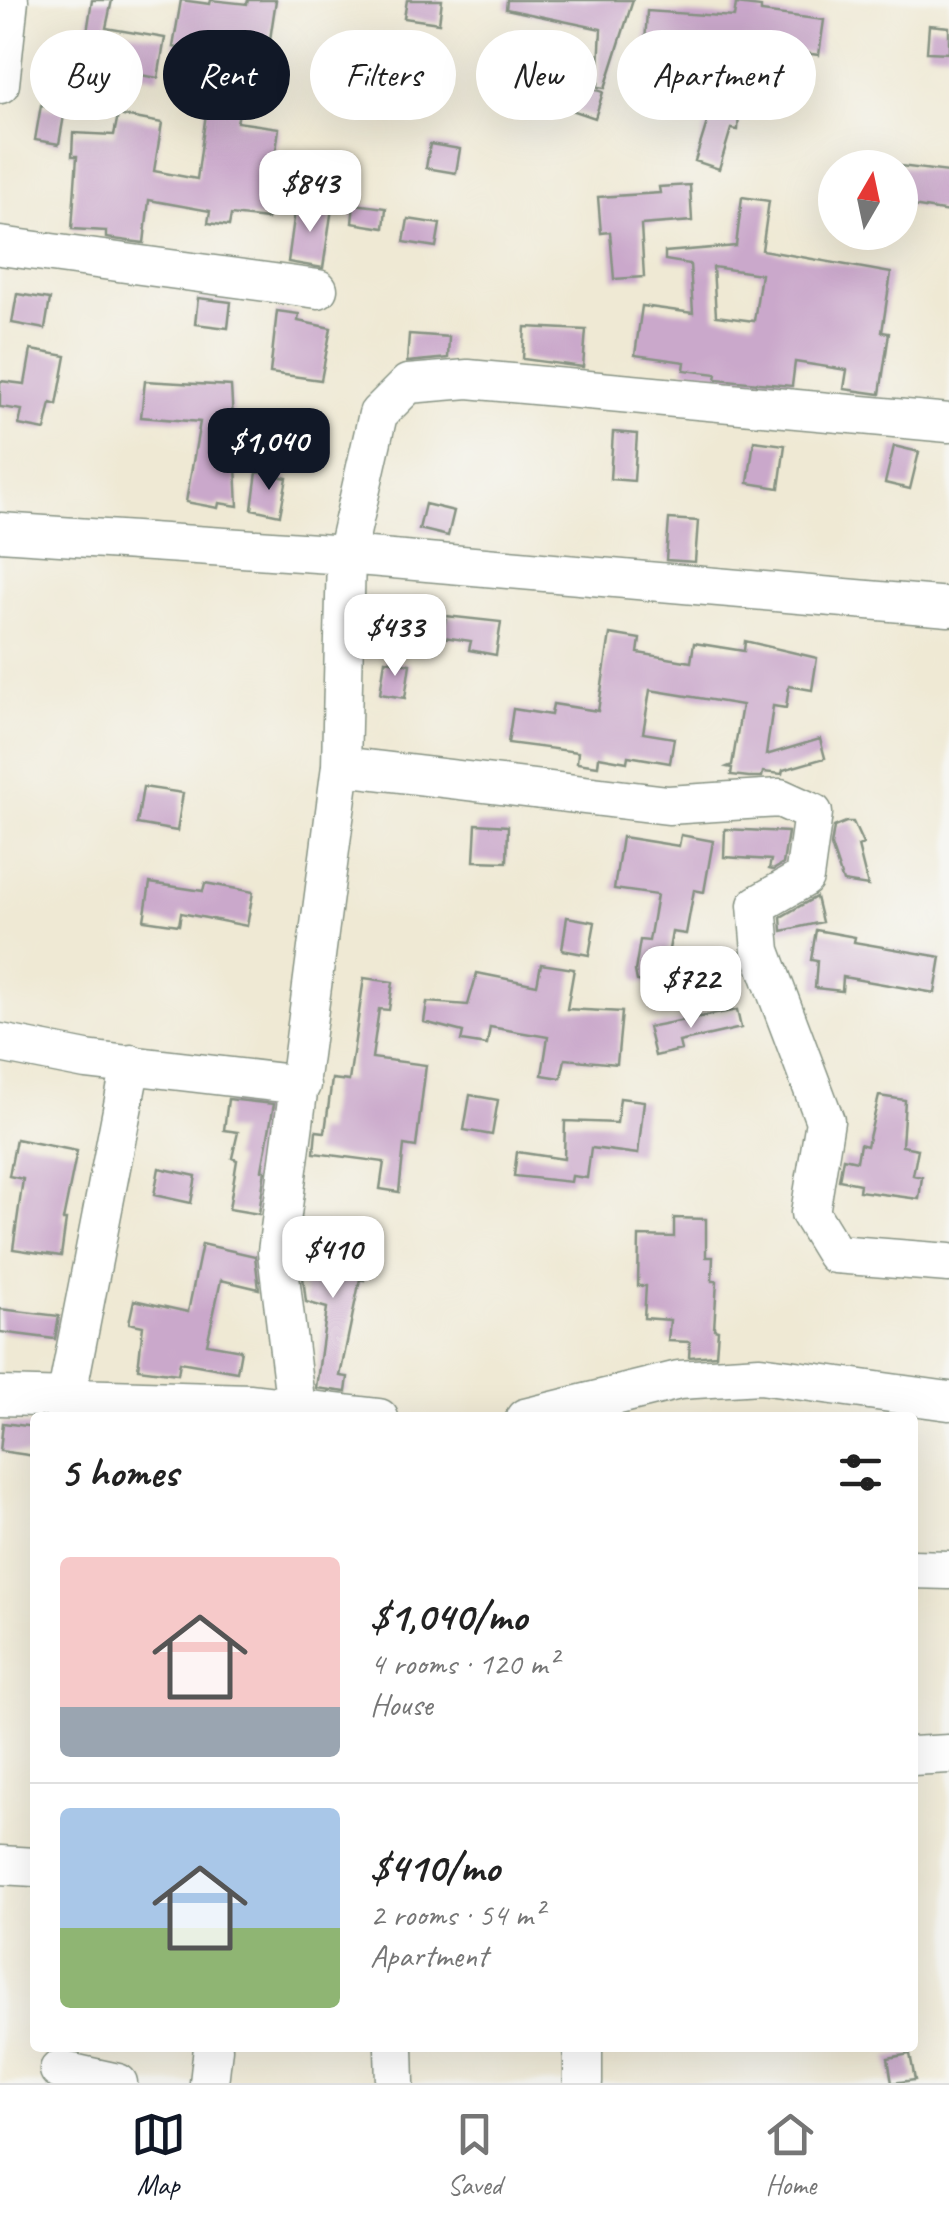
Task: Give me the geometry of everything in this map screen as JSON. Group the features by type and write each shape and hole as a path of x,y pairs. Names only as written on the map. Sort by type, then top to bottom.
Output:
{"street":[{"path":"0,84 9,0"},
{"path":"0,246 318,289"},
{"path":"296,1408 277,1252 341,766 346,555 378,414 408,384 468,378 949,423"},
{"path":"0,532 346,555 949,607"},
{"path":"341,766 668,804 780,798 813,813 804,878 757,905 761,951 825,1121 810,1214 835,1254 949,1263"},
{"path":"0,1043 86,1060 301,1085"},
{"path":"66,1399 132,1064"},
{"path":"549,1412 679,1380 760,1375 949,1401"},
{"path":"0,1396 149,1408 251,1402 329,1412"},
{"path":"918,1568 949,1570"},
{"path":"918,1756 949,1754"},
{"path":"0,1865 30,1866"},
{"path":"209,2083 213,2052"},
{"path":"394,2052 395,2083"},
{"path":"583,2052 584,2083"},
{"path":"59,2070 118,2083"}],"building":[{"path":"92,0 112,0 106,28 118,30 87,30"},
{"path":"181,0 247,4 248,0 276,0 271,30 176,30"},
{"path":"407,0 442,0 439,23 404,18"},
{"path":"507,0 633,0 623,30 617,30 617,50 605,88 598,87 601,29 506,9"},
{"path":"736,4 761,7 761,12 824,20 819,55 816,30 646,30 647,11 734,17"},
{"path":"929,25 949,27 949,53 927,52"},
{"path":"143,34 163,38 158,78 143,75"},
{"path":"597,90 603,92 597,112"},
{"path":"38,120 63,120 59,144 35,140"},
{"path":"117,120 162,123 154,171 197,179 205,120 237,120 279,128 267,219 231,215 229,226 208,223 210,211 149,200 144,243 106,238 106,231 72,229 77,156 72,156 73,133 114,135"},
{"path":"708,120 739,120 738,130 731,129 719,169 695,161"},
{"path":"430,144 460,149 456,173 426,168"},
{"path":"918,168 949,172 949,212 918,207"},
{"path":"690,185 692,221 641,225 644,277 614,279 610,232 601,233 598,197 660,193 659,187"},
{"path":"742,197 769,201 762,250 891,273 882,332 889,333 880,394 844,389 847,370 795,362 792,386 716,379 717,374 684,370 685,362 635,355 642,306 693,313 690,264 665,260 665,252 736,246","holes":["713,267 761,274 754,321 716,316"]},
{"path":"296,204 332,208 323,268 288,262"},
{"path":"354,204 386,208 384,228 352,223"},
{"path":"408,219 440,224 436,247 404,242"},
{"path":"17,294 50,299 45,329 12,323"},
{"path":"198,298 231,302 228,328 195,324"},
{"path":"277,311 299,314 298,321 331,328 321,380 270,373"},
{"path":"525,327 586,330 583,367 523,359"},
{"path":"409,334 449,337 448,358 407,362"},
{"path":"31,350 66,356 57,405 51,403 45,430 19,425 22,410 0,407 0,381 25,384"},
{"path":"145,381 231,386 233,421 225,465 236,467 238,506 219,503 218,508 186,502 200,422 141,417"},
{"path":"613,432 637,434 634,481 610,479"},
{"path":"754,441 785,445 779,488 748,483"},
{"path":"894,446 919,452 910,489 885,483"},
{"path":"257,472 287,478 280,515 252,509"},
{"path":"425,504 454,511 448,536 419,529"},
{"path":"669,519 698,521 695,562 666,560"},
{"path":"446,616 501,622 496,655 469,650 471,641 443,637"},
{"path":"610,634 640,639 638,653 691,662 694,643 744,651 745,641 817,658 812,690 789,686 786,708 773,706 766,755 820,739 825,758 783,770 782,774 731,775 732,768 727,767 732,765 742,705 650,690 643,733 674,738 670,763 628,756 627,762 599,757 598,766 577,763 578,752 508,743 513,709 551,715 553,704 598,711"},
{"path":"385,660 410,664 405,698 380,694"},
{"path":"143,787 183,793 177,831 137,824"},
{"path":"853,822 863,844 858,846 868,886 843,882 831,846 834,827"},
{"path":"476,824 508,826 507,862 474,861"},
{"path":"725,829 788,832 783,864 773,870 769,869 771,860 724,857"},
{"path":"681,835 713,841 704,892 694,890 686,934 672,932 663,985 637,981 640,940 649,941 657,895 614,889 622,837 679,846"},
{"path":"150,883 203,891 205,883 253,892 247,926 181,913 179,925 144,920"},
{"path":"816,897 822,922 782,931 781,917"},
{"path":"567,917 595,922 589,955 562,950"},
{"path":"816,930 855,937 854,942 941,957 935,993 843,977 842,991 815,988 817,961 811,960"},
{"path":"541,964 574,969 567,1009 622,1012 617,1064 565,1059 561,1078 542,1075 548,1037 490,1027 487,1045 461,1041 463,1032 424,1022 427,1002 468,1005 477,973 537,985"},
{"path":"364,978 393,982 389,1010 379,1009 372,1058 426,1065 416,1147 404,1145 399,1192 380,1189 384,1162 314,1153 316,1131 325,1132 332,1079 349,1081"},
{"path":"737,1010 741,1028 679,1042 681,1050 655,1056 648,1027"},
{"path":"470,1095 498,1100 492,1135 464,1130"},
{"path":"879,1096 905,1100 902,1146 918,1149 913,1175 922,1177 919,1199 859,1191 860,1184 839,1180 843,1158 857,1161 860,1144 867,1146"},
{"path":"620,1098 644,1101 638,1154 591,1148 587,1178 572,1176 571,1182 514,1176 517,1152 564,1159 565,1121 617,1123"},
{"path":"228,1099 274,1104 259,1214 229,1209 238,1132 224,1130"},
{"path":"16,1139 77,1151 63,1220 61,1256 13,1249 23,1179 9,1176"},
{"path":"159,1168 196,1176 191,1203 154,1195"},
{"path":"674,1218 706,1219 706,1257 713,1257 712,1281 717,1281 716,1355 689,1357 690,1342 668,1341 670,1320 644,1318 646,1286 638,1286 639,1236 674,1237"},
{"path":"302,1237 368,1250 340,1376 348,1377 346,1392 316,1388 327,1308 306,1302"},
{"path":"202,1244 255,1256 259,1289 221,1280 207,1344 241,1350 237,1372 180,1362 178,1374 138,1369 143,1326 129,1323 134,1300 188,1312"},
{"path":"0,1309 59,1316 55,1339 0,1332"},
{"path":"3,1423 30,1426 30,1455 0,1451"},
{"path":"910,2054 915,2080 892,2083 888,2058"}]}
